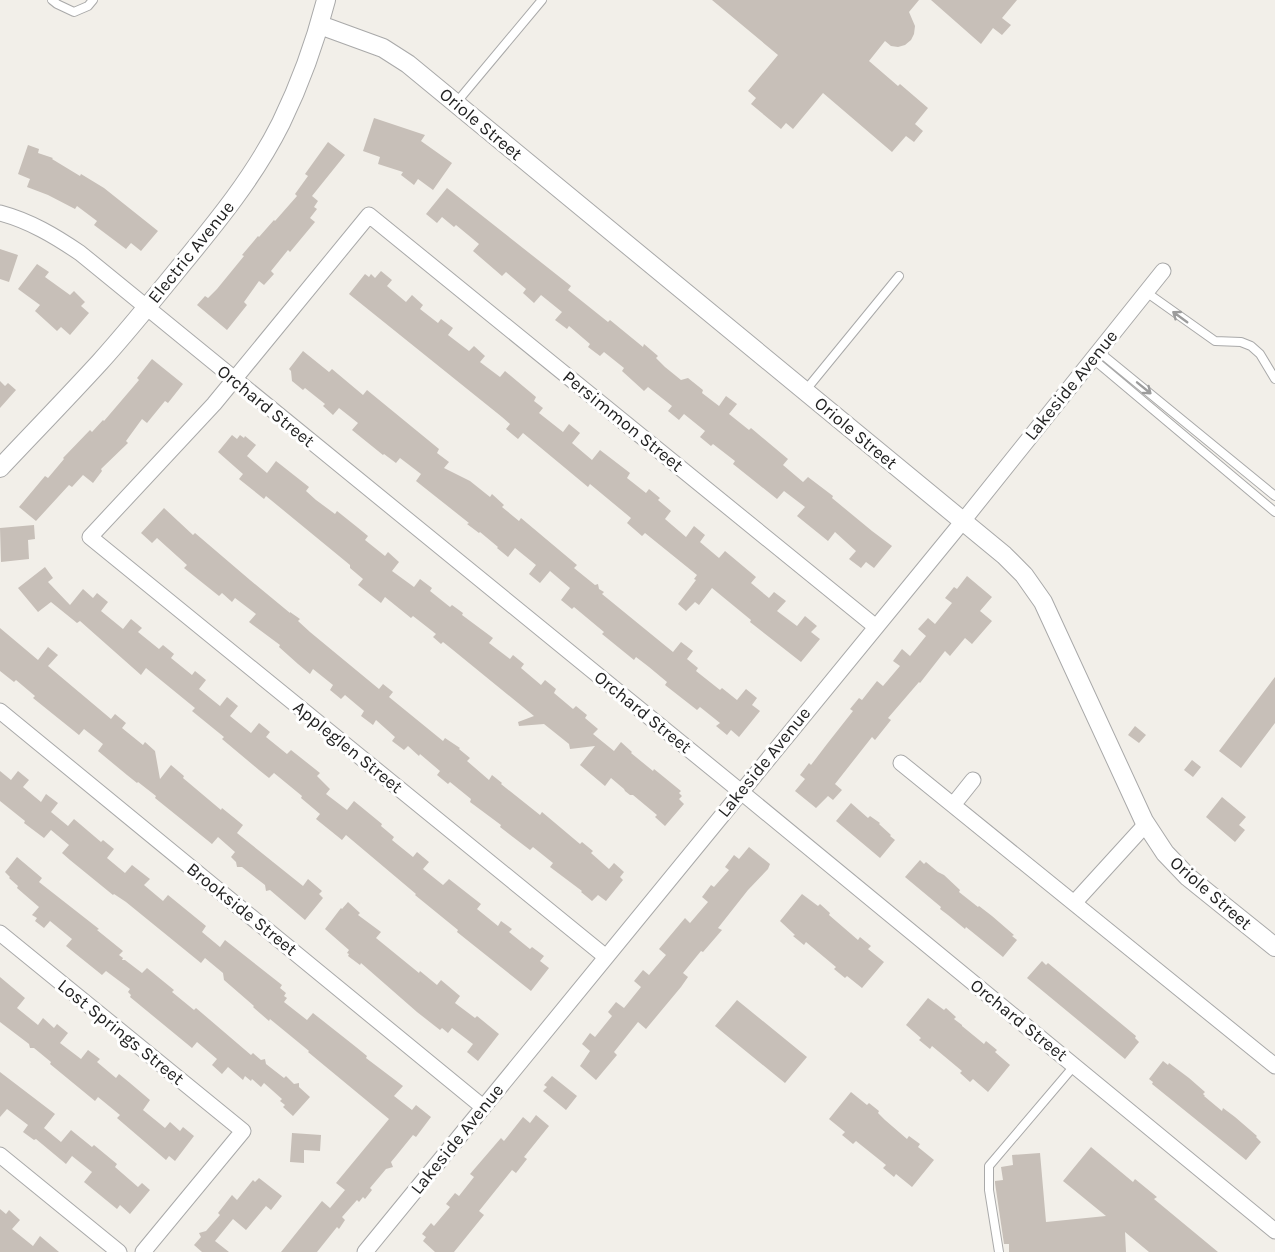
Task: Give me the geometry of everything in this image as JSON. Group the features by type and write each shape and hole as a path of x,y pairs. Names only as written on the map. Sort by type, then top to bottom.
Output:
{"street":[{"name":"Electric Avenue","path":"1,466 147,308 252,174 280,125 304,72 326,0"},
{"name":"Oriole Street","path":"320,25 383,48 408,64 1004,555 1024,575 1043,602 1146,824 1165,853 1188,877 1275,947"},
{"name":"Orchard Street","path":"0,213 15,217 52,234 80,253 741,791 1275,1231"},
{"name":"Persimmon Street","path":"234,379 369,215 876,627"},
{"name":"Lakeside Avenue","path":"364,1252 963,521 1162,271"},
{"name":"Appleglen Street","path":"234,379 188,433 90,537 606,957"},
{"name":"Brookside Street","path":"0,711 483,1107"},
{"path":"901,763 1275,1066"},
{"path":"953,805 973,780"},
{"path":"1074,903 1146,824"},
{"name":"Lost Springs Street","path":"0,933 243,1131 143,1252"},
{"path":"0,1155 119,1252"}],"lane":[{"path":"52,0 74,12 88,6 93,0"},
{"path":"456,103 542,0"},
{"path":"805,391 899,276"},
{"path":"1146,292 1215,341 1241,342 1251,346 1260,354 1275,379"},
{"path":"1095,355 1275,496"},
{"path":"1095,355 1275,512"},
{"path":"999,1252 989,1190 989,1166 1074,1066"}],"building":[{"path":"712,0 919,0 909,12 915,26 911,40 898,47 891,46 885,41 869,61 928,108 915,124 923,131 914,142 906,136 892,152 823,93 793,129 786,123 781,129 751,104 756,98 748,91 778,55"},
{"path":"931,0 1017,0 1002,18 1011,25 1002,35 993,28 981,44"},
{"path":"374,118 425,135 421,141 452,163 433,190 418,179 414,185 401,175 403,172 378,164 380,157 363,151"},
{"path":"328,142 345,155 312,196 318,201 314,207 317,209 310,218 315,222 271,271 274,274 264,285 259,281 244,302 247,305 227,330 197,305 205,296 208,298 217,289 258,236 297,196 295,194 308,176 305,174"},
{"path":"28,145 39,149 38,153 53,158 80,176 81,174 104,188 158,231 141,251 131,243 126,249 94,225 97,221 77,206 75,209 27,187 30,179 18,174"},
{"path":"447,188 571,286 568,290 608,322 610,320 643,347 644,344 658,356 656,358 665,367 681,380 688,378 719,406 726,396 737,404 729,414 749,430 751,428 788,459 783,465 803,482 808,477 892,546 874,568 866,562 861,568 849,559 856,551 835,532 828,541 797,516 805,507 784,491 777,499 733,464 735,461 700,437 705,431 684,414 679,420 668,411 672,406 648,387 644,391 622,371 624,368 604,352 600,356 588,347 590,344 569,326 567,329 555,320 562,312 541,295 534,303 523,293 526,289 506,272 502,276 473,251 479,244 456,225 454,227 442,217 437,223 426,214"},
{"path":"0,249 18,255 9,282 0,279"},
{"path":"37,264 49,272 45,277 70,295 74,291 85,302 81,306 89,313 70,335 61,327 57,331 35,311 40,305 18,289"},
{"path":"381,271 392,280 387,286 406,302 412,295 423,305 420,309 438,323 441,319 453,328 448,335 469,351 474,346 485,356 480,362 500,377 505,371 536,397 534,401 543,408 539,413 563,432 569,424 580,433 572,443 592,460 600,450 630,473 627,478 646,493 649,489 660,498 658,500 671,511 665,519 686,537 694,526 705,535 700,542 719,558 725,551 756,577 751,583 769,598 774,592 786,601 777,611 797,626 805,616 817,626 811,632 820,639 801,662 750,622 751,620 712,588 699,605 695,602 686,611 678,604 696,580 694,579 697,575 645,533 642,536 627,523 631,518 590,484 588,487 523,433 518,439 506,429 510,424 502,417 349,294 365,274 369,277 371,274 375,278"},
{"path":"303,351 329,372 332,369 363,395 367,390 439,449 437,453 449,462 444,468 470,481 490,497 492,494 504,505 502,507 519,521 521,518 577,565 574,568 595,585 598,584 599,589 604,592 602,594 673,652 681,642 693,651 687,659 698,668 696,671 720,690 722,688 737,700 746,689 757,698 752,705 760,711 739,737 731,730 727,735 716,726 720,723 700,707 697,710 665,685 667,682 649,667 636,657 634,660 574,607 572,609 561,600 570,588 550,571 540,583 529,574 536,565 515,548 508,557 416,481 421,474 400,458 396,463 383,455 352,430 358,423 339,408 333,415 323,406 325,404 292,381 289,369"},
{"path":"152,359 183,384 168,403 165,401 147,423 142,419 126,441 128,443 101,469 102,471 93,483 83,475 72,487 69,485 36,521 19,507 45,476 48,478 63,458 90,430 92,432 104,421 139,380 137,378"},
{"path":"0,381 5,386 8,383 16,390 0,408"},
{"path":"232,435 237,439 240,435 244,438 245,436 256,445 247,456 267,473 276,461 309,487 306,491 316,500 335,514 337,511 368,536 365,540 385,556 388,552 399,562 392,571 414,587 420,579 432,588 430,591 450,607 452,605 463,613 462,615 493,638 489,643 510,659 513,655 524,664 521,668 541,685 545,680 556,689 554,693 573,709 576,706 587,715 585,718 598,729 593,734 614,751 621,742 653,771 654,769 681,791 679,793 682,796 679,799 684,804 665,826 655,817 657,815 611,778 605,786 580,765 595,746 570,749 569,744 544,724 519,726 518,722 534,716 443,642 441,644 433,637 436,634 413,616 411,618 385,597 381,603 358,585 363,579 350,568 350,565 266,496 264,499 239,479 243,474 218,452"},
{"path":"164,508 193,535 195,533 300,619 298,621 310,632 379,689 383,684 393,692 389,697 443,741 445,738 460,748 470,758 467,761 489,780 492,775 540,815 542,812 580,844 582,842 593,851 591,853 609,869 614,863 624,872 620,877 623,880 606,901 598,895 592,901 550,867 553,863 533,847 530,850 470,802 471,799 450,782 448,784 437,775 440,771 420,754 419,756 408,746 404,750 392,741 395,737 376,720 373,725 361,716 364,711 345,695 341,699 330,690 333,685 313,669 310,674 298,664 279,647 280,645 249,622 256,614 235,598 232,602 222,593 219,596 184,568 187,565 157,538 152,543 141,533"},
{"path":"34,525 35,539 28,540 29,559 1,562 0,528"},
{"path":"45,567 53,578 48,582 70,605 83,589 93,598 97,593 108,602 101,611 123,629 131,619 142,628 138,632 159,649 163,645 174,654 171,658 192,675 195,671 206,680 199,689 220,706 227,697 238,706 230,716 251,733 259,723 270,732 266,737 287,754 291,750 320,773 317,776 330,789 326,794 347,810 354,801 382,824 381,826 394,837 392,840 413,857 417,852 429,862 423,869 443,885 449,879 481,904 477,909 498,926 501,921 512,929 509,932 530,949 532,947 544,956 540,961 549,968 531,991 457,932 458,930 346,835 342,840 316,819 320,814 301,798 302,796 274,773 269,778 259,770 192,711 195,708 146,668 141,675 80,621 77,623 51,602 38,612 18,588"},
{"path":"967,576 992,597 980,611 992,621 972,644 965,638 950,656 945,651 888,718 891,720 875,740 872,737 835,784 842,790 833,800 828,796 816,808 795,791 805,779 800,775 809,763 811,765 853,711 850,709 859,698 862,700 877,681 883,686 900,666 893,661 902,649 910,656 926,636 918,629 928,618 935,624 952,603 945,598 954,587 957,589"},
{"path":"0,628 38,660 48,647 58,655 48,666 111,719 115,714 126,723 122,728 143,745 145,742 155,751 160,779 171,765 221,810 222,808 243,825 237,833 303,886 308,879 322,891 319,894 323,898 305,920 270,890 266,891 265,885 242,867 237,867 231,857 235,852 218,837 212,844 98,751 103,744 84,729 79,735 33,698 35,696 16,680 14,682 0,671"},
{"path":"1275,677 1275,723 1241,768 1219,751"},
{"path":"1135,726 1146,735 1139,743 1128,735"},
{"path":"1192,760 1201,767 1193,777 1184,770"},
{"path":"0,771 11,780 18,771 29,780 23,787 41,802 46,794 58,803 51,812 68,826 74,819 101,842 103,840 114,849 107,858 125,873 132,865 150,879 144,885 163,901 168,895 206,926 202,932 220,947 225,940 282,985 280,988 286,993 284,996 287,998 284,1002 307,1020 313,1013 403,1086 394,1096 412,1110 416,1105 431,1117 416,1137 413,1135 391,1162 393,1167 386,1169 370,1188 372,1190 365,1199 363,1197 359,1202 357,1200 342,1217 345,1220 339,1229 337,1227 317,1252 281,1252 322,1201 330,1208 345,1190 336,1183 389,1119 253,1007 224,980 223,973 205,958 201,963 70,860 62,853 69,845 51,830 44,838 24,823 25,821 0,801"},
{"path":"1222,797 1246,817 1239,825 1245,830 1235,842 1206,817"},
{"path":"851,803 868,818 870,816 880,823 895,840 880,858 836,821"},
{"path":"749,847 770,864 768,869 718,928 722,930 683,973 688,977 681,987 646,1029 638,1022 614,1052 617,1055 596,1080 580,1066 590,1051 582,1044 590,1033 595,1037 612,1016 608,1012 616,1002 624,1008 641,987 634,981 643,970 649,975 666,955 659,949 685,918 690,923 708,902 702,897 711,885 714,887 729,870 725,867 734,855 739,859"},
{"path":"17,857 42,878 39,882 123,951 119,955 123,958 122,960 142,973 147,968 174,990 172,992 194,1010 196,1008 251,1055 253,1053 261,1060 265,1059 266,1064 284,1078 286,1076 294,1084 299,1083 299,1087 310,1097 293,1116 283,1107 285,1105 280,1101 282,1099 264,1083 261,1087 245,1076 243,1080 228,1067 222,1074 212,1065 217,1059 197,1042 192,1048 130,997 128,992 130,989 106,971 102,975 66,946 72,939 50,921 44,928 35,921 37,918 32,915 39,907 17,888 18,886 5,872"},
{"path":"920,860 944,875 960,890 959,892 1014,935 1012,936 1017,940 1003,957 940,909 941,907 905,877"},
{"path":"802,894 818,906 820,904 858,940 860,937 871,946 868,949 884,962 862,988 834,969 836,967 806,942 804,945 780,921"},
{"path":"348,902 360,913 358,915 381,932 376,938 437,985 441,980 460,996 455,1003 475,1018 477,1016 499,1034 478,1061 467,1052 473,1044 452,1028 448,1033 442,1028 440,1030 361,963 360,965 348,956 349,950 325,929"},
{"path":"1042,961 1046,965 1048,963 1136,1036 1139,1042 1125,1059 1027,978"},
{"path":"0,977 25,998 17,1008 38,1025 43,1018 54,1028 57,1024 68,1033 60,1043 81,1059 88,1050 100,1059 97,1062 116,1078 119,1074 150,1100 143,1110 165,1128 170,1122 180,1131 183,1127 194,1136 175,1161 169,1156 166,1160 117,1118 120,1115 98,1097 95,1101 50,1064 51,1062 34,1048 30,1048 29,1044 0,1022"},
{"path":"928,998 944,1010 946,1008 956,1017 954,1019 984,1044 986,1041 997,1050 995,1052 1010,1065 988,1092 973,1079 970,1082 960,1073 962,1071 932,1046 930,1049 919,1040 921,1038 906,1025"},
{"path":"737,1000 807,1057 785,1083 715,1026"},
{"path":"1163,1061 1189,1078 1205,1092 1204,1096 1222,1111 1223,1108 1235,1117 1257,1136 1261,1142 1246,1160 1152,1084 1153,1082 1149,1079"},
{"path":"0,1072 55,1114 44,1128 61,1142 71,1130 117,1164 115,1167 138,1187 142,1183 150,1190 130,1214 120,1205 117,1209 84,1182 92,1172 72,1156 66,1164 36,1139 34,1140 23,1132 28,1125 7,1109 0,1117"},
{"path":"552,1076 577,1096 566,1110 543,1091 547,1087 544,1085"},
{"path":"851,1092 879,1111 878,1113 885,1120 907,1139 909,1136 920,1144 918,1147 934,1160 912,1187 896,1174 894,1177 883,1168 886,1165 856,1141 853,1144 842,1135 845,1132 829,1119"},
{"path":"536,1115 549,1126 524,1157 527,1159 516,1173 512,1170 479,1211 484,1215 454,1252 435,1252 423,1241 426,1237 422,1234 431,1223 434,1226 450,1207 446,1204 455,1193 459,1196 474,1177 470,1174 501,1138 504,1141 523,1117 530,1123"},
{"path":"292,1133 321,1135 320,1151 304,1150 304,1163 290,1162"},
{"path":"1091,1147 1133,1182 1135,1179 1157,1197 1154,1199 1218,1252 1149,1252 1125,1232 1126,1252 1009,1252 1009,1244 1004,1244 995,1183 995,1181 1003,1180 1001,1167 1013,1165 1012,1155 1040,1153 1046,1222 1106,1216 1063,1181"},
{"path":"259,1178 282,1196 271,1210 266,1206 246,1230 233,1219 215,1241 229,1252 202,1252 194,1245 201,1237 199,1233 206,1231 220,1215 218,1213 232,1195 237,1200 253,1180 255,1182"},
{"path":"0,1209 6,1214 9,1210 20,1220 12,1229 33,1246 40,1236 59,1252 0,1252"}]}
